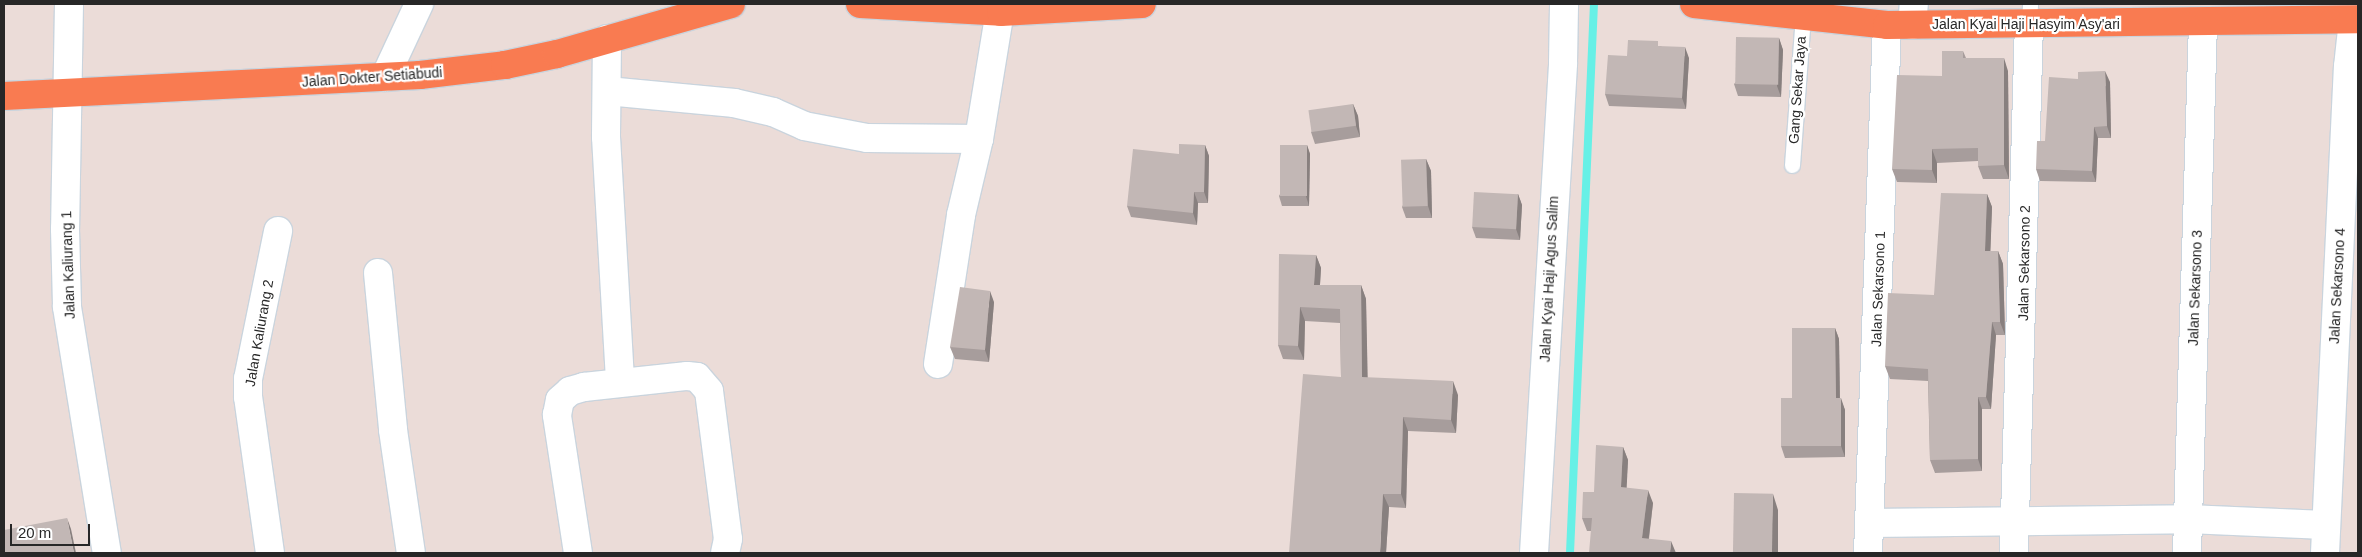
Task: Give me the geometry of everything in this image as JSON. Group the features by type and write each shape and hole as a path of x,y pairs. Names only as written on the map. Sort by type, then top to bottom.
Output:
{"highway":[{"name":"Jalan Dokter Setiabudi","path":"4,96 385,77 505,65 608,39 731,4"},
{"path":"860,4 1001,8 1142,4"},
{"name":"Jalan Kyai Haji Hasyim Asy'ari","path":"1694,4 1802,16 1905,18 2029,14 2203,22 2356,20"}],"street":[{"name":"Jalan Kaliurang 1","path":"69,4 70,93 65,229 67,306 107,553"},
{"path":"385,77 419,4"},
{"name":"Jalan Kyai Haji Agus Salim","path":"1534,553 1563,63 1564,4"},
{"path":"938,364 961,215 979,139 1001,8"},
{"name":"Jalan Sekarsono 2","path":"2015,522 2029,14"},
{"name":"Jalan Sekarsono 1","path":"1868,553 1905,18"},
{"name":"Jalan Sekarsono 4","path":"2325,553 2348,67 2356,20"},
{"name":"Jalan Sekarsono 3","path":"2187,553 2203,22"},
{"path":"608,39 609,210 620,383"},
{"path":"607,91 734,103 773,112 804,126 867,138 979,139"},
{"name":"Jalan Kaliurang 2","path":"270,553 248,396 278,231"},
{"path":"378,273 393,430 411,553"},
{"path":"578,553 565,483 557,415 560,400 570,391 620,383 687,376 697,377 705,382 709,391 728,539 725,553"},
{"path":"1871,523 2188,519 2325,525"},
{"path":"2014,553 2015,522"}],"lane":[{"name":"Gang Sekar Jaya","path":"1792,164 1802,16"}],"building":[{"path":"1736,37 1779,38 1778,85 1735,84"},
{"path":"1628,40 1658,41 1658,46 1685,47 1682,98 1605,94 1608,55 1627,56"},
{"path":"1942,51 1963,51 1963,58 2004,58 2004,165 1978,166 1978,148 1932,149 1932,170 1892,169 1897,75 1942,76"},
{"path":"2105,71 2107,126 2094,127 2092,171 2036,169 2037,141 2045,141 2049,77 2078,79 2078,72"},
{"path":"1353,104 1356,126 1311,132 1308,110"},
{"path":"1179,144 1205,145 1204,192 1194,192 1193,213 1127,206 1133,149 1179,154"},
{"path":"1280,145 1307,145 1307,196 1280,196"},
{"path":"1426,159 1428,206 1403,207 1401,160"},
{"path":"1474,192 1518,194 1516,229 1472,227"},
{"path":"1941,193 1987,194 1985,251 1998,251 2000,322 1992,322 1986,397 1978,397 1978,459 1930,460 1928,369 1885,366 1888,293 1934,295"},
{"path":"1279,254 1316,255 1314,285 1361,285 1362,377 1453,381 1451,420 1403,417 1401,494 1383,494 1380,553 1289,553 1303,374 1341,377 1340,309 1300,307 1298,346 1278,345"},
{"path":"960,287 990,291 985,350 950,347"},
{"path":"1792,328 1835,328 1836,398 1841,398 1841,446 1781,446 1781,398 1792,398"},
{"path":"1596,445 1623,447 1621,487 1648,490 1642,538 1671,541 1670,553 1589,553 1592,518 1582,518 1583,492 1594,492"},
{"path":"1734,493 1773,494 1772,553 1733,553"},
{"path":"67,518 74,553 4,553 4,530"}],"waterway":[{"path":"1570,553 1594,4"}]}
